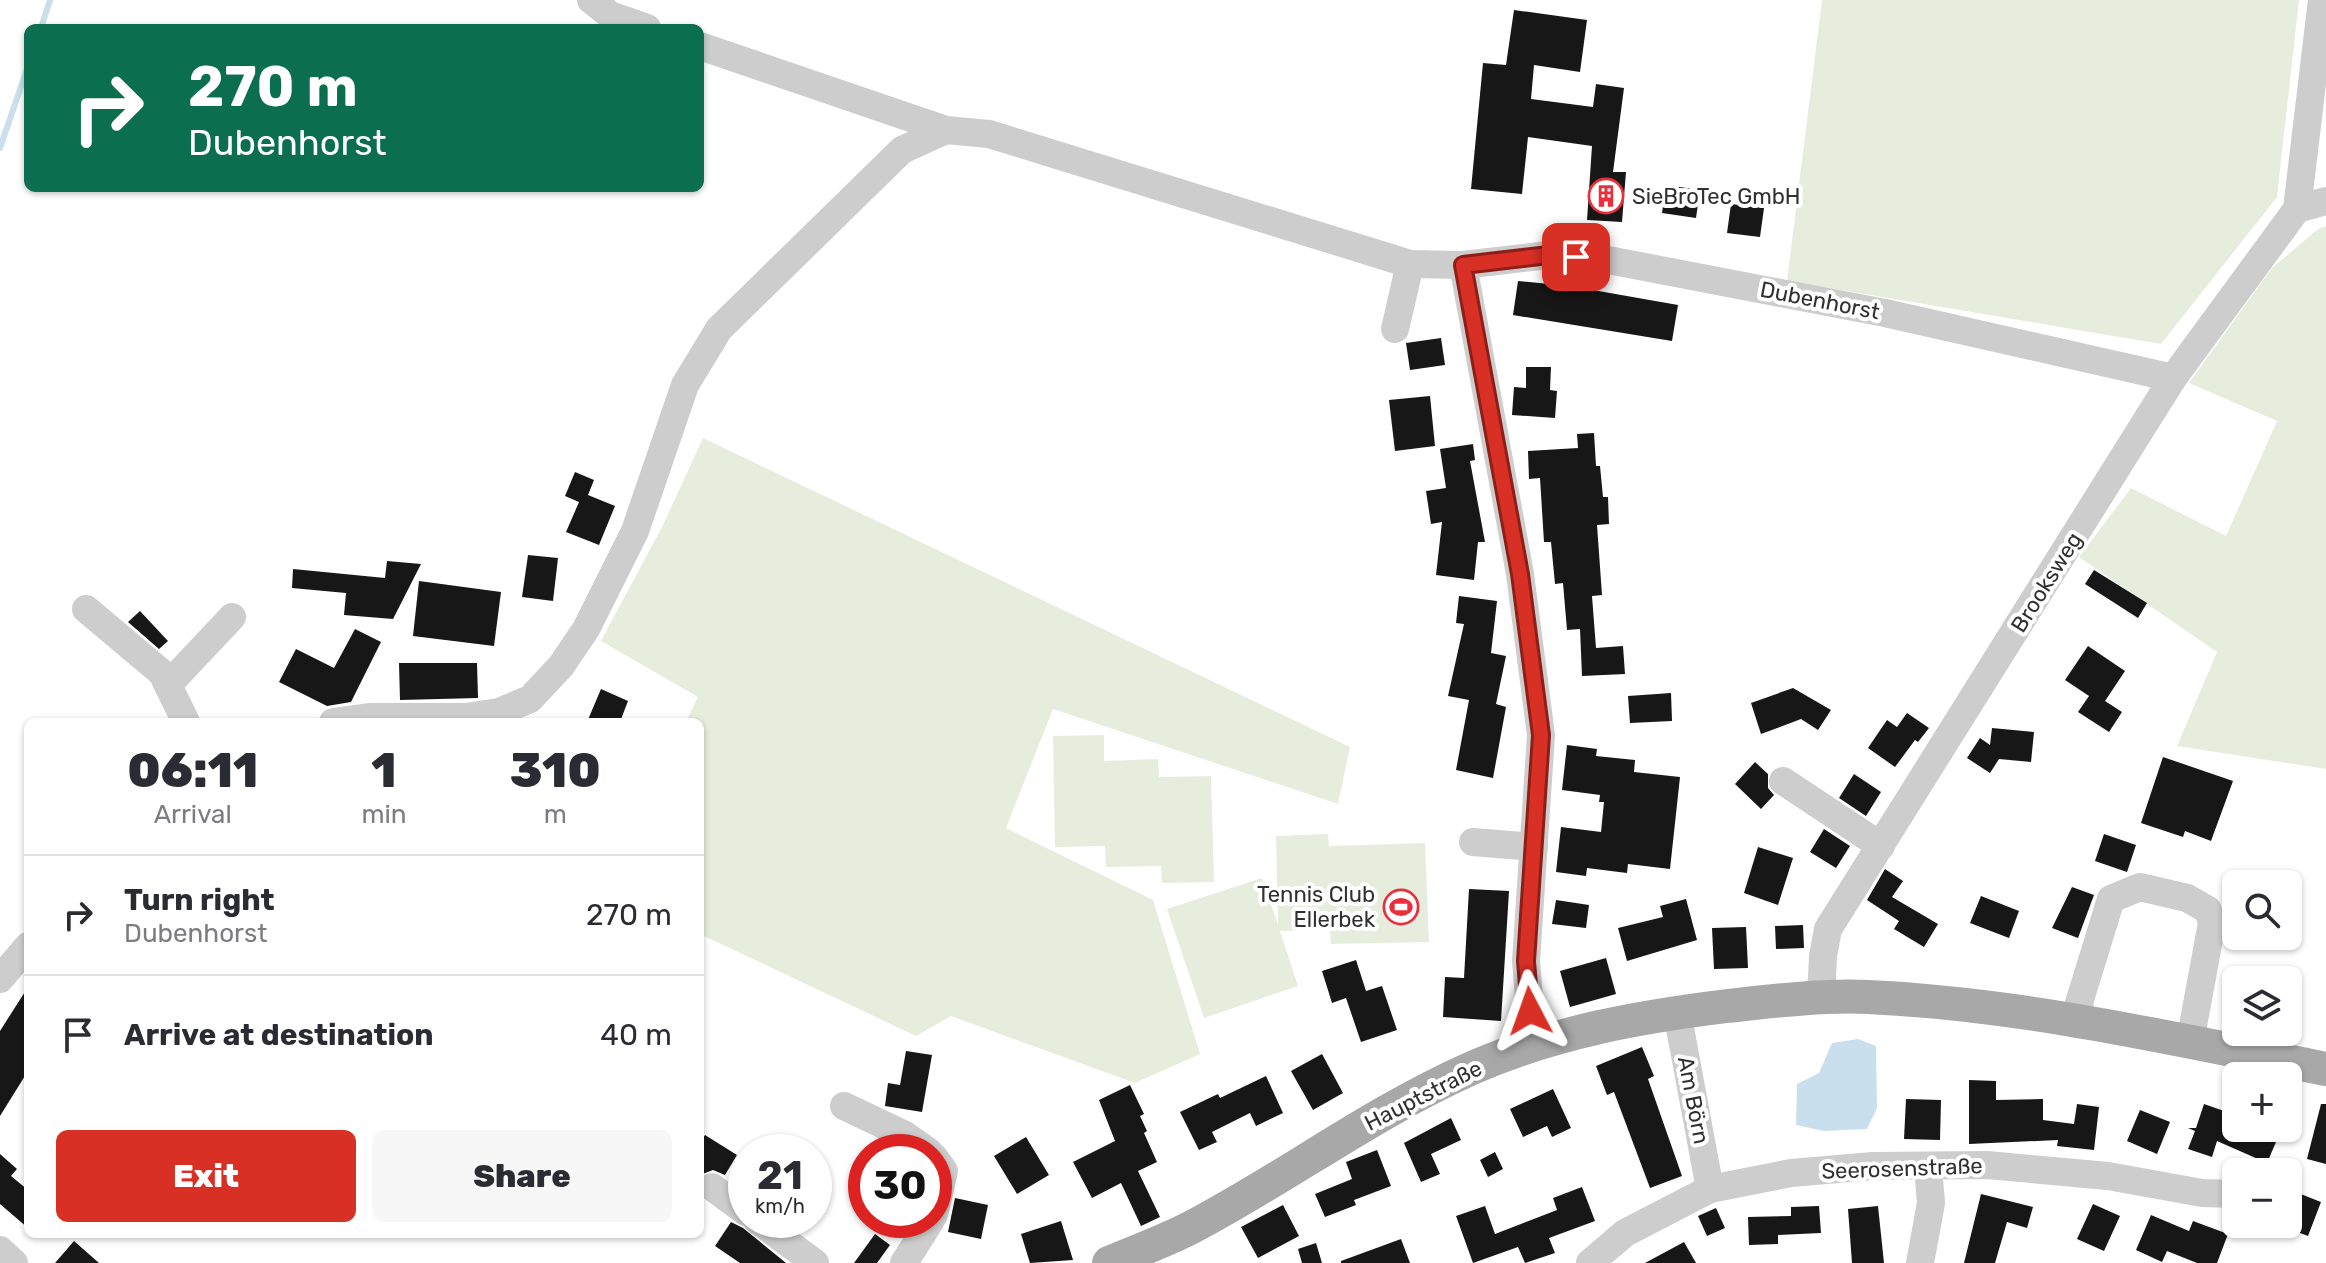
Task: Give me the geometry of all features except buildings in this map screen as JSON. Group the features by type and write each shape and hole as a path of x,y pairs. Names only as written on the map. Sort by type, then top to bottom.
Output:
{"main road":[{"name":"Hauptstraße","path":"1109,1263 1143,1256 1353,1130 1442,1082 1546,1041 1614,1022 1677,1012 1821,998 1865,997 2002,1010 2326,1069"}],"street":[{"path":"591,0 610,15 636,24"},
{"path":"2322,0 2297,209 2326,201"},
{"name":"Dubenhorst","path":"704,47 946,130 989,134 1410,264 1463,265 1549,255 1603,259 1856,307 2173,378"},
{"path":"362,718 465,717 499,712 530,699 561,666 586,629 635,531 685,385 719,329 902,150 946,130"},
{"name":"Brooksweg","path":"1821,998 1828,929 2173,378 2297,209"},
{"path":"1395,329 1410,264"},
{"path":"1463,265 1481,423 1520,574 1541,735 1526,961 1530,1011 1546,1041"},
{"path":"86,609 162,673 184,718"},
{"path":"168,685 232,617"},
{"path":"1783,781 1881,846"},
{"path":"1473,842 1534,847"},
{"path":"2083,1023 2079,1003 2111,899 2140,887 2187,898 2208,910 2212,923 2190,1042"},
{"path":"0,979 24,951"},
{"name":"Am Börn","path":"1677,1012 1710,1189"},
{"path":"844,1106 903,1134"},
{"name":"Seerosenstraße","path":"1590,1263 1625,1233 1710,1189 1791,1173 1873,1166 1987,1165 2108,1176 2202,1193 2222,1194"},
{"path":"1920,1263 1931,1203 1928,1167"},
{"path":"712,1187 728,1199"},
{"path":"781,1238 815,1263"},
{"path":"904,1263 920,1238"},
{"path":"0,1250 14,1263"}],"green space":[{"path":"1822,0 2299,0 2277,197 2161,344 1787,281"},
{"path":"2326,226 2326,769 2177,746 2217,652 2079,557 2131,488 2226,536 2277,421 2189,383 2272,268 2318,229"},
{"path":"703,438 1350,747 1338,804 1053,709 1006,828 1153,900 1200,1054 1135,1083 951,1016 916,1036 704,936 704,718 688,718 698,697 601,641 663,525"},
{"path":"1104,735 1104,761 1158,759 1159,777 1211,776 1214,882 1162,883 1161,866 1106,867 1105,846 1055,847 1053,736"},
{"path":"1328,834 1329,846 1425,843 1429,942 1331,944 1330,930 1280,931 1298,986 1204,1018 1167,909 1262,878 1278,925 1276,836"}],"water":[{"path":"1858,1039 1876,1046 1877,1108 1867,1129 1824,1131 1796,1125 1797,1084 1819,1073 1832,1043"}],"waterway":[{"path":"42,24 50,0"},
{"path":"0,148 24,78"}],"place":[{"name":"SieBroTec GmbH","path":"1606,196"},
{"name":"Tennis Club Ellerbek","path":"1401,907"}],"route":[{"path":"1530,1011 1526,961 1541,735 1520,574 1463,265 1549,255 1576,257"}]}
